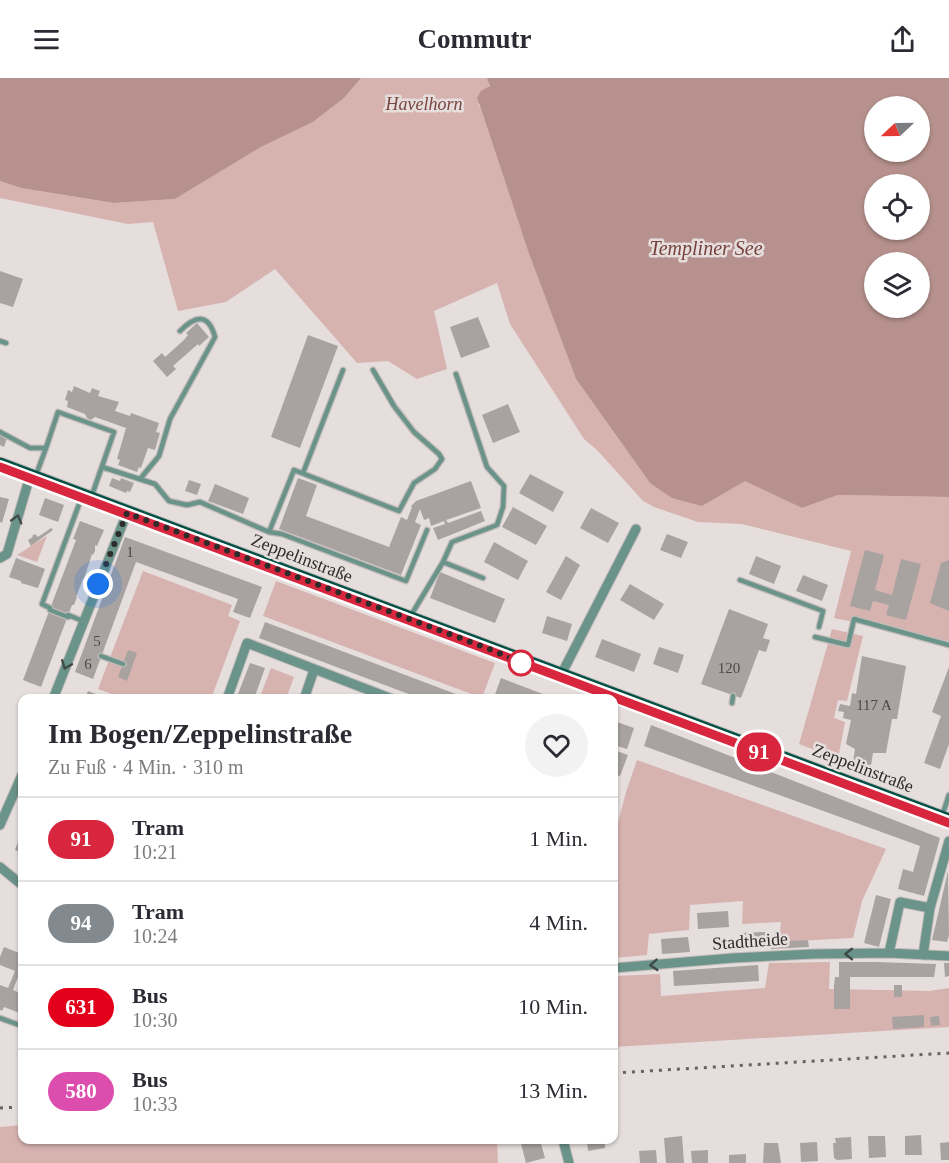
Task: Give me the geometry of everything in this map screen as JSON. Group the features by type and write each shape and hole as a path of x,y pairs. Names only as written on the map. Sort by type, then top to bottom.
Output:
{"main road":[{"name":"Zeppelinstraße","path":"0,465 561,675 603,694"},
{"name":"Zeppelinstraße","path":"618,700 945,820"}],"street":[{"path":"0,558 7,554 33,477"},
{"path":"56,694 79,647 83,621 127,513"},
{"path":"561,675 636,529"},
{"path":"229,694 248,643 376,694"},
{"path":"306,694 314,670"},
{"path":"0,825 18,785"},
{"path":"923,955 930,908 949,841"},
{"path":"0,867 18,882"},
{"path":"889,953 900,902 930,908"},
{"name":"Stadtheide","path":"618,968 733,958 889,953 949,956"},
{"path":"564,1144 569,1163"}],"lane":[{"path":"140,479 159,456 170,419 215,337 212,327 206,320 198,318 190,321 180,331"},
{"path":"0,341 6,343"},
{"path":"303,473 343,370"},
{"path":"268,532 294,470 399,511 414,483 439,464 442,459 439,454 414,432 394,406 373,370"},
{"path":"408,619 452,542 497,525 502,507 504,486 487,467 456,374"},
{"path":"33,477 58,412 114,432 102,467 86,497 42,604 83,621"},
{"path":"0,432 30,448 46,448"},
{"path":"102,467 155,484 169,501 187,506 201,502 268,532 282,534 406,581 427,530"},
{"path":"442,562 483,578"},
{"path":"740,580 823,611 819,627"},
{"path":"815,637 848,645 854,620 949,645"},
{"path":"101,656 123,664"},
{"path":"732,703 733,696"},
{"path":"945,820 949,795"},
{"path":"0,1017 18,1024"}],"green space":[{"name":"Havelhorn","path":"361,78 487,78 489,88 478,104 529,254 576,379 650,483 702,506 745,480 802,508 838,495 949,497 949,642 834,618 851,551 742,524 698,522 643,501 597,450 584,439 510,324 497,283 434,311 447,369 417,379 388,361 357,363 275,269 226,302 178,311 153,222 128,224 0,198 0,181 21,188 114,203 175,199 261,147 313,122 344,98"},
{"path":"47,536 37,562 17,555"},
{"path":"143,571 232,605 228,616 240,621 213,694 112,694 98,689"},
{"path":"276,581 495,663 483,694 471,694 263,616"},
{"path":"832,629 863,636 847,701 838,700 834,718 845,722 838,759 799,744"},
{"path":"271,668 294,677 288,694 261,694"},
{"path":"637,760 886,849 862,901 853,938 779,942 781,922 742,924 743,901 690,905 689,930 649,934 647,955 618,958 618,823"},
{"path":"830,962 829,989 929,991 949,988 949,1027 618,1047 618,976 660,974 661,996 765,988 769,963"},
{"path":"18,1125 18,1144 497,1144 498,1163 0,1163 0,1127"}],"water":[{"path":"0,78 361,78 344,98 313,122 261,147 175,199 114,203 21,188 0,181"},
{"name":"Templiner See","path":"487,78 949,78 949,497 838,495 802,508 745,481 702,506 672,498 650,483 576,379 529,254 477,98 481,91 490,86"}],"building":[{"path":"0,271 23,279 13,307 0,303"},
{"path":"478,317 490,347 461,358 450,327"},
{"path":"197,323 209,337 173,366 176,369 167,377 153,361 162,353 165,357 184,340 188,335 186,333"},
{"path":"308,335 338,346 300,448 271,437"},
{"path":"74,386 90,393 92,388 100,391 98,396 119,402 115,411 130,416 131,413 159,423 156,432 160,433 155,450 148,448 141,468 139,467 137,472 118,465 120,460 117,459 126,428 95,417 91,420 85,414 67,407 68,401 65,400 68,390 72,392"},
{"path":"508,404 520,432 493,443 482,415"},
{"path":"0,435 7,438 4,447 0,445"},
{"path":"530,474 564,492 553,512 519,493"},
{"path":"112,478 120,481 121,478 134,483 130,492 126,493 109,486"},
{"path":"298,478 317,485 306,516 389,547 401,517 407,520 411,506 416,501 471,481 481,508 446,520 448,523 481,511 485,521 438,540 433,528 445,524 444,521 431,526 429,518 424,520 420,509 415,522 421,525 401,575 279,529"},
{"path":"189,480 201,484 197,495 185,491"},
{"path":"215,484 249,498 243,514 208,501"},
{"path":"0,497 9,499 2,523 0,522"},
{"path":"45,498 64,505 58,522 39,515"},
{"path":"513,507 547,526 536,545 502,527"},
{"path":"591,508 619,523 608,543 580,528"},
{"path":"80,521 104,530 97,546 95,545 95,551 41,687 23,680 76,540 73,539"},
{"path":"51,528 53,530 31,546 28,540 32,536 35,534 38,537"},
{"path":"667,534 688,542 681,558 660,550"},
{"path":"125,537 262,587 250,618 233,612 238,599 136,562 93,679 75,672"},
{"path":"494,542 528,561 518,580 484,562"},
{"path":"865,550 884,555 875,590 892,595 901,559 921,564 906,620 886,615 889,605 873,601 870,611 850,606"},
{"path":"566,556 580,565 561,600 546,592"},
{"path":"756,556 781,566 774,584 749,574"},
{"path":"16,558 45,569 38,588 9,577"},
{"path":"949,560 949,611 930,603 941,563"},
{"path":"440,572 505,599 495,623 430,598"},
{"path":"803,575 828,585 822,601 796,591"},
{"path":"630,584 664,604 654,620 620,600"},
{"path":"729,609 768,624 763,638 770,640 766,652 759,650 741,698 701,684"},
{"path":"547,616 572,624 567,641 542,633"},
{"path":"265,622 456,694 409,694 259,638"},
{"path":"602,639 641,654 634,672 595,657"},
{"path":"659,647 684,655 678,673 653,664"},
{"path":"128,650 137,653 127,681 118,677"},
{"path":"862,656 906,666 897,719 892,719 886,753 873,753 871,765 853,762 855,749 846,744 851,720 843,718 844,712 838,711 840,704 850,706 852,693 856,694"},
{"path":"250,663 265,668 256,694 238,694"},
{"path":"949,667 949,744 940,769 924,763 941,716 932,712"},
{"path":"501,678 543,694 495,694"},
{"path":"618,722 634,728 627,749 618,746"},
{"path":"651,725 940,838 924,896 898,889 903,869 913,872 920,846 644,746"},
{"path":"618,751 628,755 620,776 618,775"},
{"path":"948,871 949,935 947,942 932,940"},
{"path":"876,895 891,899 879,947 864,943"},
{"path":"728,911 729,927 698,929 697,913"},
{"path":"765,932 766,947 739,948 738,933"},
{"path":"688,937 690,952 662,954 661,939"},
{"path":"808,940 809,947 771,949 771,942"},
{"path":"4,947 18,952 18,977 13,990 18,992 18,1012 4,1007 2,1011 0,1010 0,985 8,988 15,971 0,965"},
{"path":"839,962 936,964 934,977 850,977 850,1009 834,1009 834,985 835,977 839,977"},
{"path":"944,963 949,963 949,976 945,977"},
{"path":"758,965 759,981 674,986 673,971"},
{"path":"894,985 902,985 902,997 894,997"},
{"path":"924,1015 924,1027 893,1029 892,1017"},
{"path":"939,1016 940,1025 931,1026 930,1017"},
{"path":"921,1135 922,1155 905,1155 905,1136"},
{"path":"682,1136 684,1163 666,1163 664,1138"},
{"path":"868,1136 885,1136 886,1157 869,1158"},
{"path":"851,1137 852,1159 837,1160 834,1158 835,1138"},
{"path":"817,1142 818,1161 801,1162 800,1143"},
{"path":"949,1142 949,1160 941,1160 940,1143"},
{"path":"764,1143 778,1143 781,1163 763,1163"},
{"path":"521,1144 541,1144 545,1158 526,1163"},
{"path":"587,1144 605,1144 605,1148 588,1151"},
{"path":"656,1150 657,1163 640,1163 639,1151"},
{"path":"708,1150 708,1163 692,1163 691,1151"},
{"path":"746,1154 746,1163 729,1163 729,1155"}],"tram line":[{"path":"0,467 605,694"},
{"name":"91","path":"0,467 603,694"},
{"path":"618,699 949,823"},
{"name":"91","path":"618,699 949,823"}],"railway":[{"path":"618,1073 949,1053"},
{"path":"0,1108 18,1107"}],"route":[{"path":"98,584 127,513 492,650 521,663"}]}
